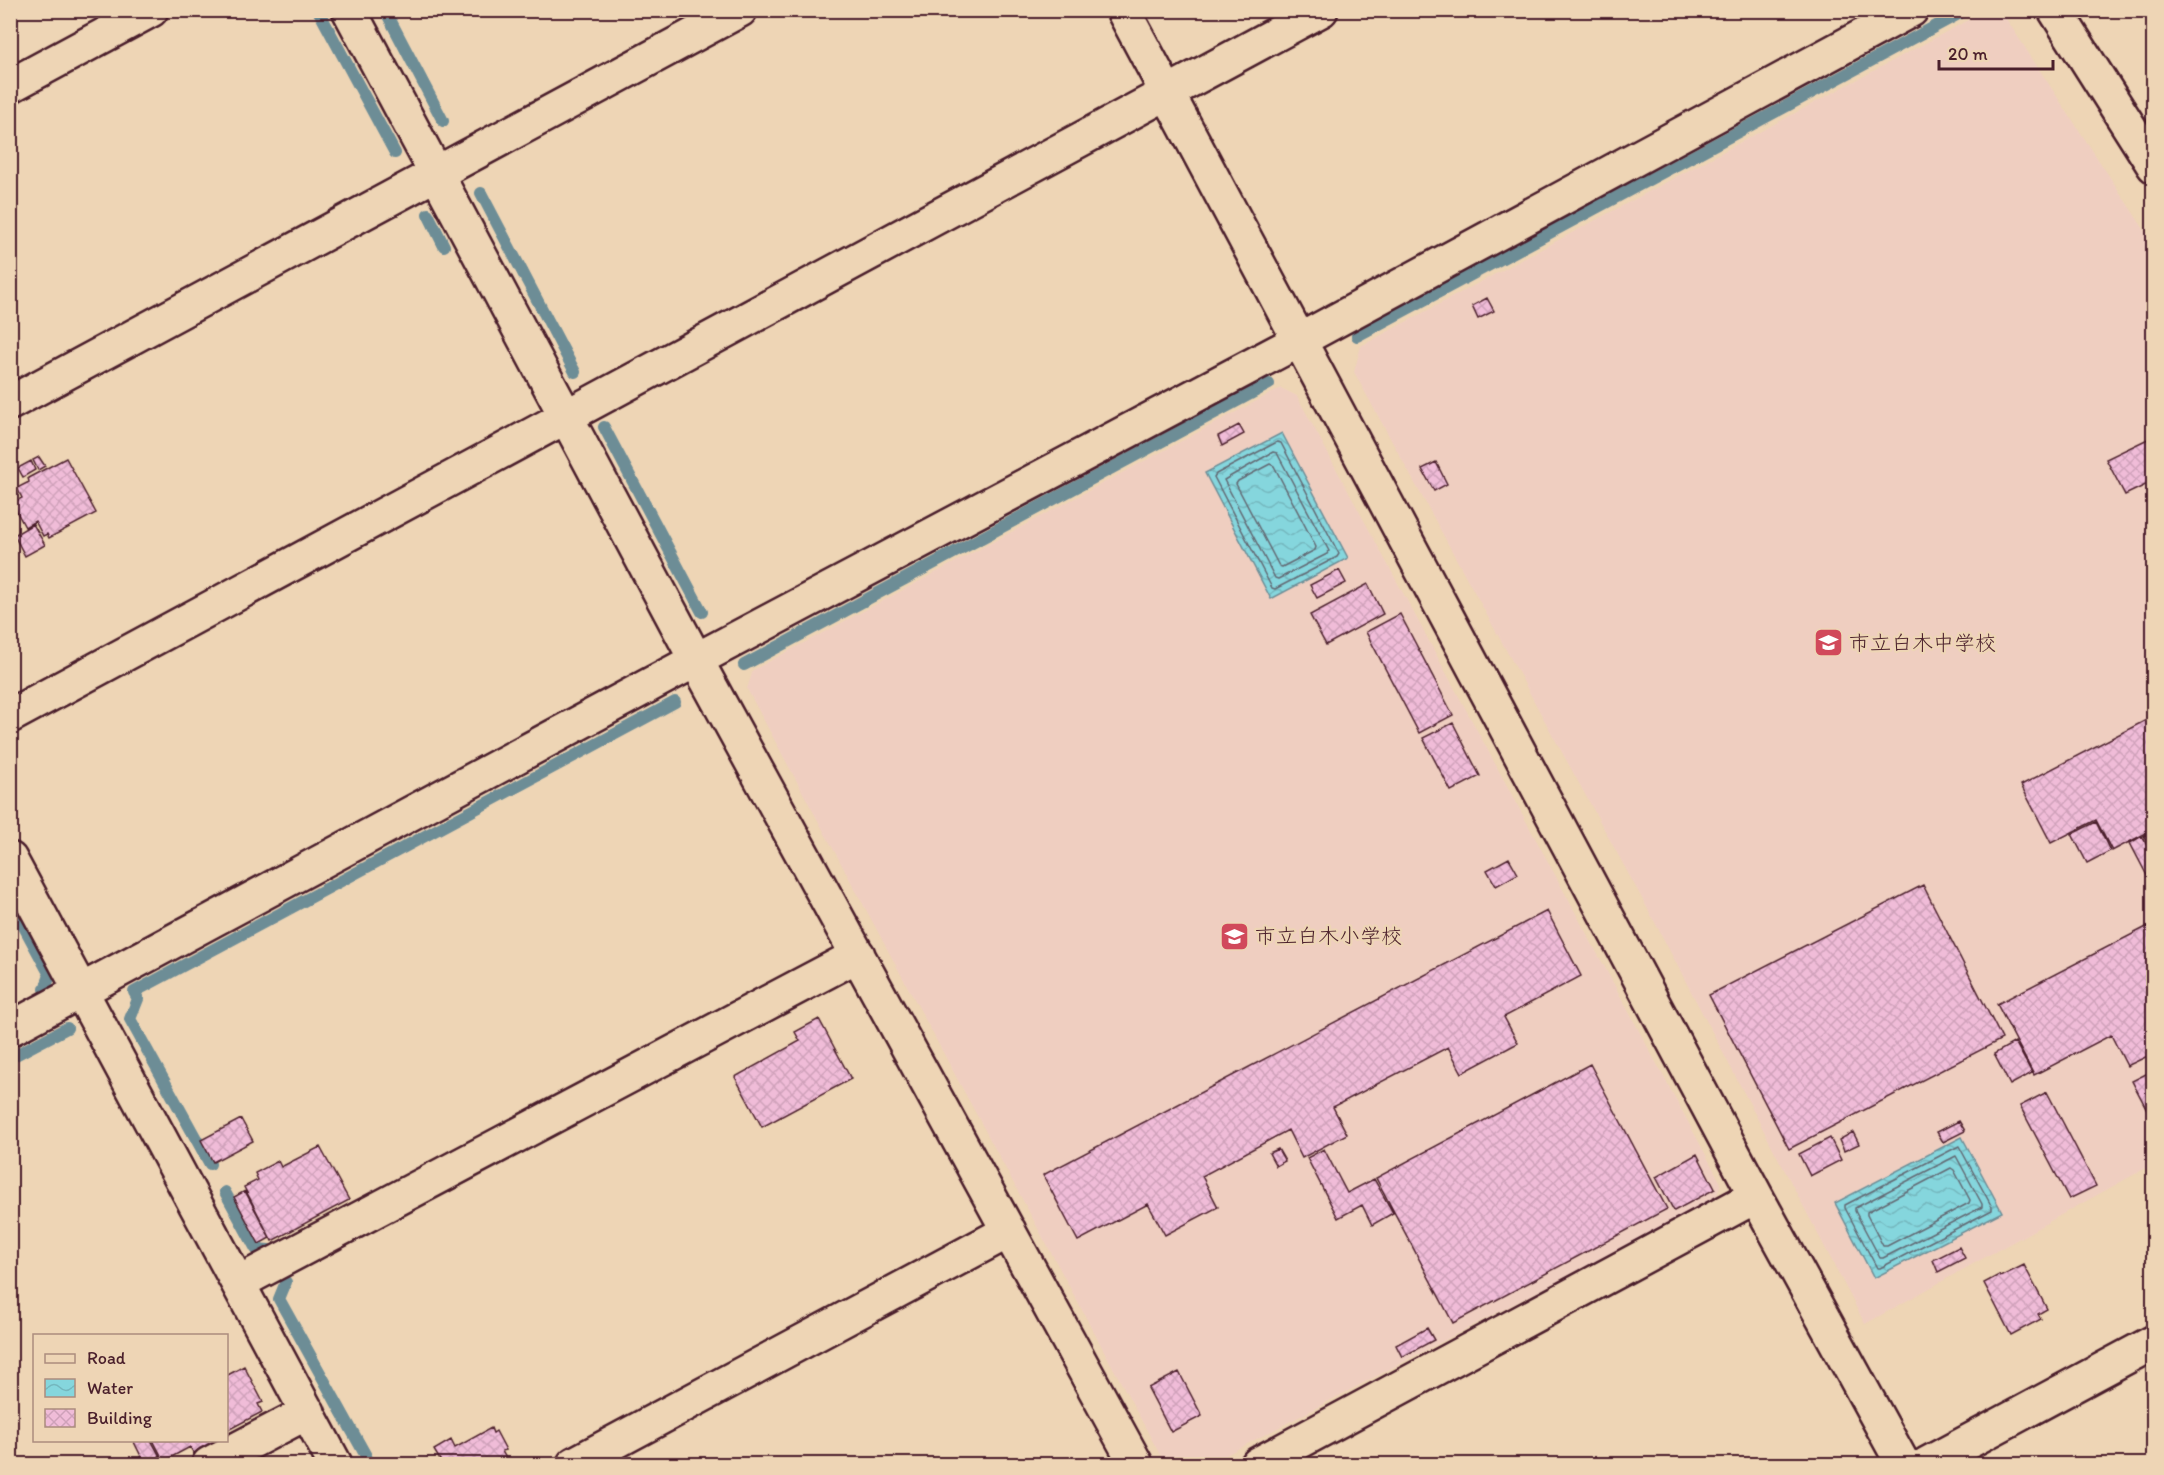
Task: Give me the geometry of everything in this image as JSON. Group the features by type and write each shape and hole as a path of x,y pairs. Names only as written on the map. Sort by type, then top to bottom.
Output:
{"street":[{"path":"10,86 151,10"},
{"path":"349,10 696,660 1136,1464"},
{"path":"10,403 740,10"},
{"path":"1123,10 1756,1196 1903,1464"},
{"path":"10,716 1321,10"},
{"path":"10,1029 696,660 1300,340 1911,10"},
{"path":"2055,10 2154,166"},
{"path":"10,859 335,1464"},
{"path":"238,1283 858,955"},
{"path":"1258,1464 1756,1196"},
{"path":"574,1464 1009,1231"},
{"path":"1927,1464 2154,1342"},
{"path":"209,1464 308,1412"}],"shaded area":[{"name":"市立白木中学校","path":"1985,11 2001,11 2153,243 2153,1164 1865,1324 1651,915 1354,372 1361,346"},
{"name":"市立白木小学校","path":"1281,388 1297,396 1721,1183 1716,1198 1209,1464 1165,1464 747,689 753,670"}],"water":[{"path":"1282,433 1348,558 1271,599 1205,473"},
{"path":"1962,1137 2002,1212 1874,1278 1835,1203"}],"building":[{"path":"1487,298 1494,311 1478,319 1472,306"},
{"path":"1239,425 1244,434 1222,446 1218,436"},
{"path":"2154,436 2154,481 2125,495 2106,459"},
{"path":"39,457 45,466 38,470 33,460"},
{"path":"66,458 96,513 49,538 47,534 43,536 35,521 25,527 12,503 22,498 17,488 29,482 28,478"},
{"path":"31,461 35,470 23,477 18,468"},
{"path":"1436,462 1447,484 1434,491 1422,469"},
{"path":"33,524 45,545 25,556 14,535"},
{"path":"1339,570 1346,583 1317,598 1310,585"},
{"path":"1368,584 1383,614 1326,645 1310,615"},
{"path":"1400,614 1453,715 1419,733 1366,632"},
{"path":"2154,716 2154,829 2112,851 2096,820 2051,843 2021,785"},
{"path":"1453,723 1480,776 1451,791 1423,738"},
{"path":"2096,822 2110,851 2087,863 2072,834"},
{"path":"2154,831 2154,855 2144,836"},
{"path":"2142,836 2154,859 2154,889 2130,843"},
{"path":"1509,858 1518,874 1496,886 1487,870"},
{"path":"1923,885 2002,1039 1789,1149 1709,995"},
{"path":"1547,911 1581,976 1504,1017 1518,1043 1462,1073 1448,1047 1333,1107 1347,1134 1302,1158 1288,1130 1202,1176 1218,1207 1165,1235 1148,1204 1078,1241 1043,1175"},
{"path":"2154,923 2154,1053 2127,1066 2111,1035 2034,1075 1997,1004"},
{"path":"819,1019 851,1079 762,1127 735,1077 800,1041 795,1032"},
{"path":"2015,1042 2032,1073 2010,1085 1994,1054"},
{"path":"1590,1064 1667,1209 1453,1323 1376,1178"},
{"path":"2154,1070 2154,1123 2132,1081"},
{"path":"2047,1092 2096,1186 2069,1199 2020,1106"},
{"path":"241,1119 253,1141 213,1162 201,1140"},
{"path":"1959,1121 1965,1131 1943,1142 1937,1132"},
{"path":"1853,1132 1859,1144 1844,1151 1839,1140"},
{"path":"1830,1138 1841,1160 1810,1176 1799,1154"},
{"path":"320,1147 349,1200 272,1241 244,1187 258,1180 255,1173 278,1161 281,1167"},
{"path":"1278,1149 1285,1161 1276,1166 1269,1153"},
{"path":"1324,1149 1347,1193 1374,1179 1393,1213 1372,1225 1362,1205 1338,1218 1307,1158"},
{"path":"1697,1154 1715,1189 1674,1211 1656,1177"},
{"path":"245,1191 270,1238 259,1244 234,1197"},
{"path":"1959,1247 1965,1258 1938,1272 1933,1260"},
{"path":"2024,1265 2047,1309 2038,1314 2041,1319 2011,1335 1984,1283"},
{"path":"1427,1328 1434,1340 1402,1357 1396,1345"},
{"path":"244,1366 263,1402 258,1404 262,1412 228,1430 228,1375"},
{"path":"1179,1372 1202,1416 1171,1432 1148,1388"},
{"path":"491,1428 493,1433 496,1431 506,1450 502,1451 509,1464 437,1464 436,1462 440,1460 434,1450 451,1440 455,1448"},
{"path":"134,1442 152,1442 164,1464 145,1464"},
{"path":"154,1442 214,1443 194,1454 190,1447 164,1461"}],"waterway":[{"path":"318,10 395,153"},
{"path":"385,10 443,121"},
{"path":"1357,336 1966,10"},
{"path":"481,193 575,372"},
{"path":"428,214 444,246"},
{"path":"744,665 1269,384"},
{"path":"604,427 702,612"},
{"path":"210,1164 130,1019 138,999 134,992 675,702"},
{"path":"10,901 50,975 45,989"},
{"path":"10,1058 67,1028"},
{"path":"225,1192 256,1249 269,1250"},
{"path":"286,1282 279,1299 366,1456"}],"place":[{"name":"市立白木中学校","path":"1828,643"},
{"name":"市立白木小学校","path":"1234,936"}]}
